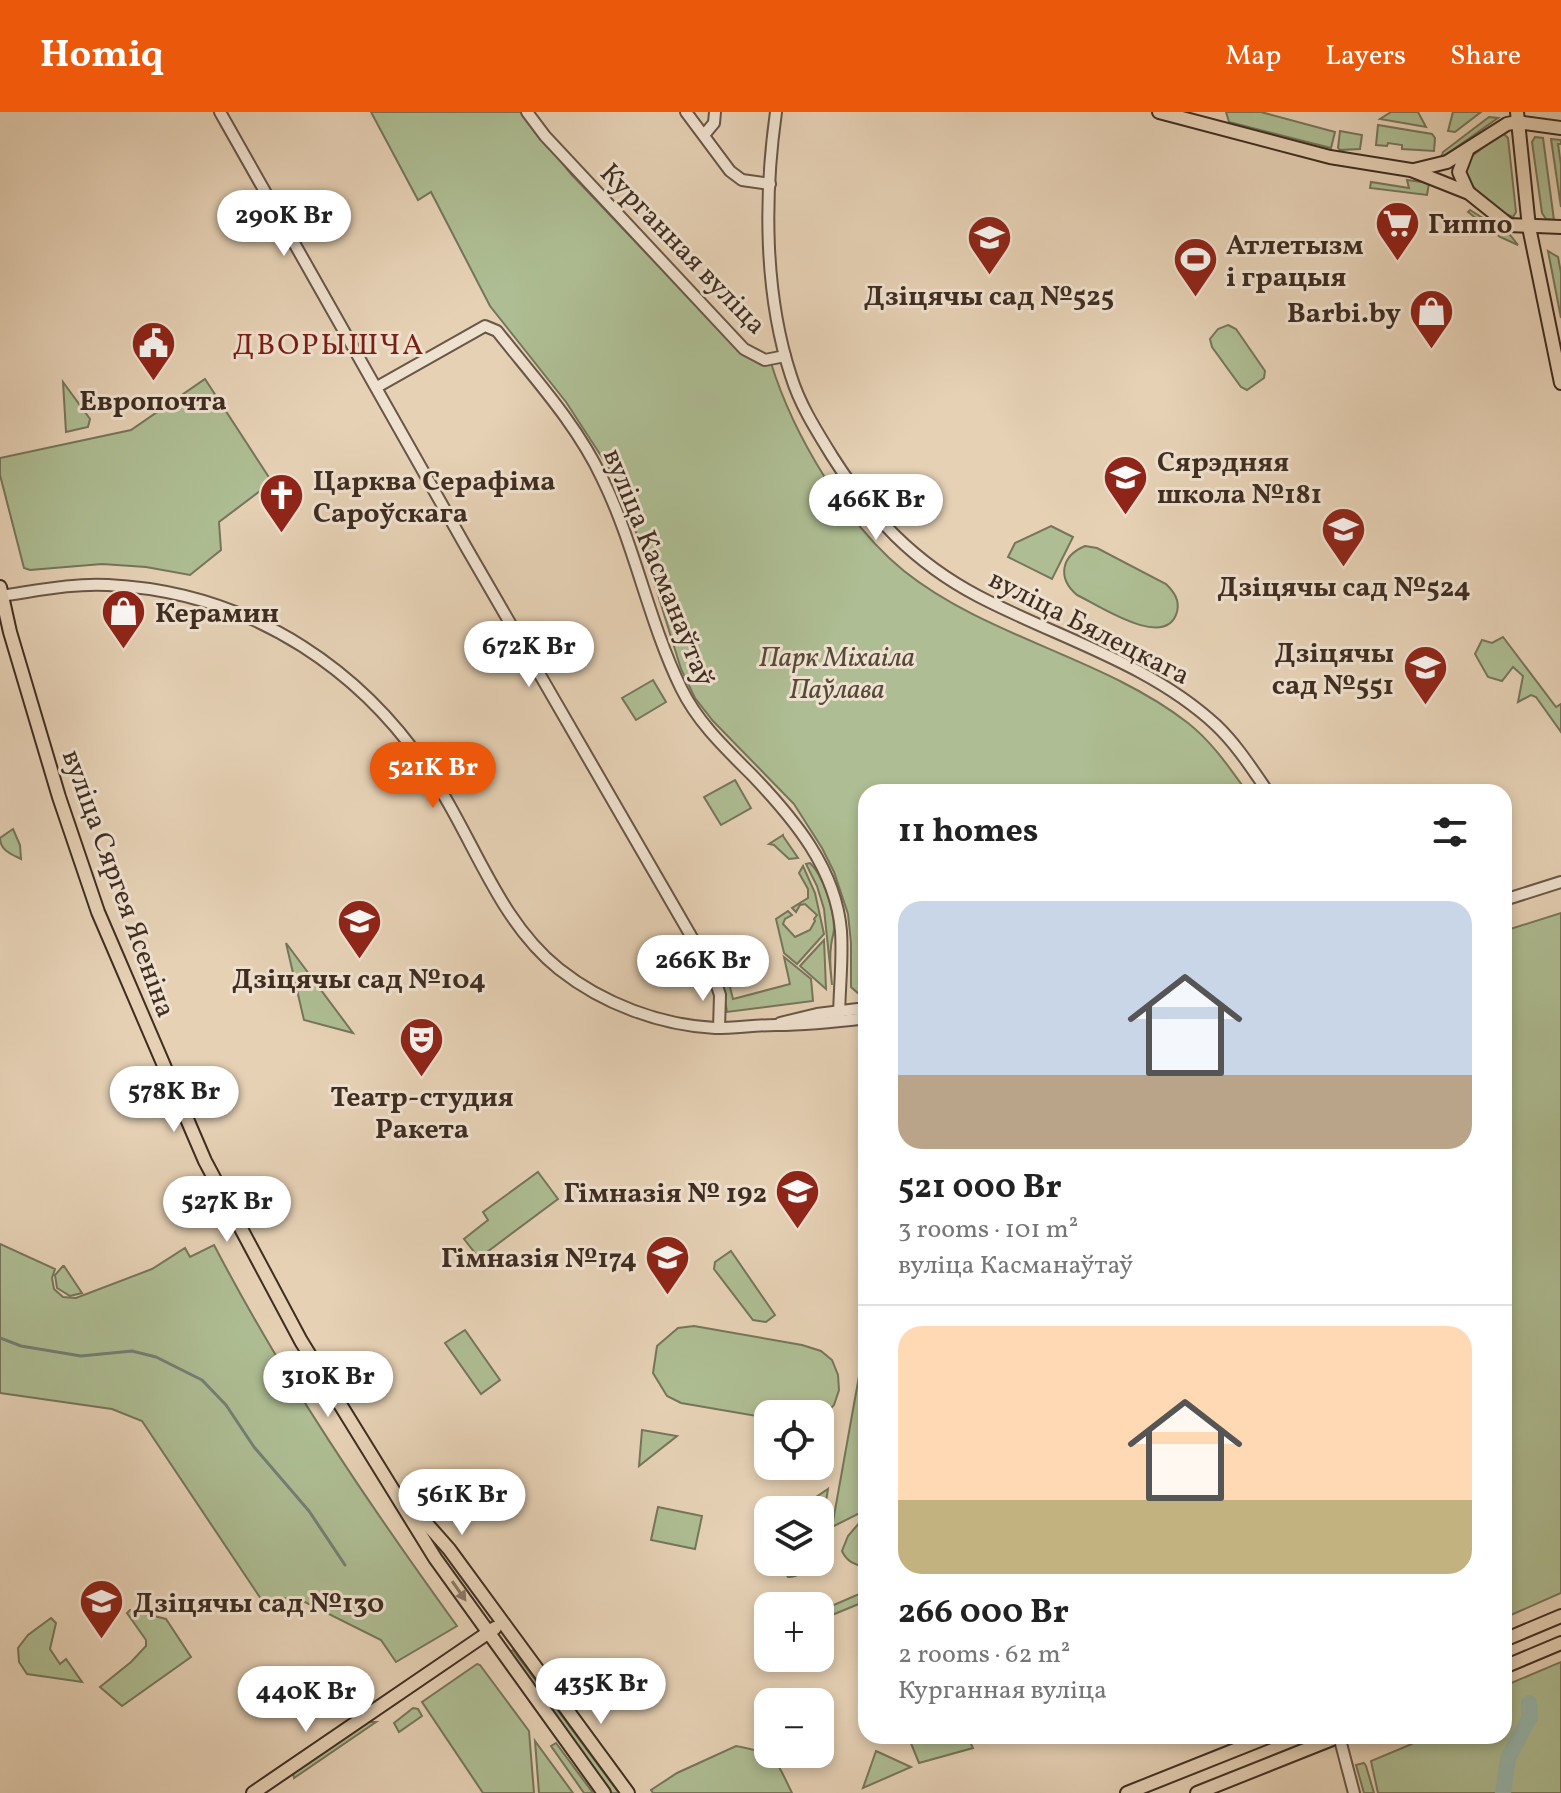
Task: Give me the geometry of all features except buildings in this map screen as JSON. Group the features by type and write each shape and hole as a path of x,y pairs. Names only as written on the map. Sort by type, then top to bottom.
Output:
{"main road":[{"path":"1159,112 1330,157 1411,170 1469,193 1509,225 1561,227"},
{"path":"1180,112 1203,124"},
{"path":"1411,170 1445,163 1517,117 1561,128"},
{"path":"1517,117 1529,227 1561,383"},
{"path":"1469,193 1459,172 1472,146"},
{"name":"вуліца Сяргея Ясеніна","path":"1,593 59,797 98,912 205,1161 275,1295 435,1558 604,1793"},
{"name":"вуліца Сяргея Ясеніна","path":"386,1478 449,1549 628,1793"},
{"path":"1512,1637 1561,1616"},
{"path":"253,1793 503,1622"},
{"path":"1512,1664 1561,1643"},
{"path":"1127,1793 1250,1744"},
{"path":"1197,1793 1319,1744"}],"street":[{"path":"220,112 713,974 720,995 719,1028"},
{"name":"Курганная вуліца","path":"527,112 545,136 744,349 765,360 785,356"},
{"path":"686,112 730,171 742,180 770,184"},
{"path":"704,135 714,123 715,112"},
{"name":"вуліца Бялецкага","path":"776,112 770,184 772,274 785,356 799,399 819,436 864,503 903,546 933,569 979,597 1145,674 1170,690 1223,732 1262,784"},
{"name":"вуліца Касманаўтаў","path":"377,387 485,326 497,331 577,433 602,476 618,513 681,690 710,733 785,809 820,862 838,910 841,933 839,1016"},
{"path":"1,593 85,585 137,588 180,595 224,608 300,644 357,687 398,728 445,797 508,911 525,935 558,968 591,990 640,1013 668,1022 719,1028 775,1025 796,1018 858,1017"},
{"path":"1512,897 1561,882"},
{"path":"839,1016 858,1010"},
{"path":"1341,1744 1354,1793"}],"green space":[{"name":"Парк Міхаіла Паўлава","path":"371,112 521,112 571,174 723,334 743,354 771,363 793,419 824,476 862,529 904,571 972,614 1155,700 1205,738 1241,784 858,784 858,993 851,987 848,914 822,848 794,804 713,721 695,698 681,669 650,569 607,465 566,402 490,306 431,192 418,200"},
{"path":"1226,112 1261,112 1335,132 1331,148 1229,122"},
{"path":"1391,112 1418,112 1426,127 1380,119"},
{"path":"1453,112 1481,112 1455,132 1448,131"},
{"path":"1489,117 1498,118 1441,158 1443,152"},
{"path":"1378,125 1432,134 1435,138 1434,151 1402,149 1402,145 1388,143 1387,146 1376,145"},
{"path":"1340,131 1362,135 1360,149 1340,150"},
{"path":"1504,134 1508,138 1516,212 1513,217 1484,198 1464,171 1467,160"},
{"path":"1535,137 1543,138 1554,220 1546,219 1542,213 1532,142"},
{"path":"1551,139 1561,140 1558,144 1561,207"},
{"path":"1407,180 1429,183 1427,195 1370,188 1371,182 1409,188"},
{"path":"1470,210 1510,235 1518,245 1500,237 1468,212"},
{"path":"1548,251 1558,257 1561,318"},
{"path":"1228,325 1236,329 1265,371 1264,378 1247,390 1241,387 1212,347 1210,339 1218,329"},
{"path":"205,379 272,482 219,522 221,550 190,575 146,567 102,564 24,568 0,475 0,458 131,430"},
{"path":"63,382 90,419 88,427 66,432"},
{"path":"1051,526 1073,537 1052,579 1008,557 1015,543"},
{"path":"1085,546 1097,548 1166,584 1178,604 1170,623 1160,627 1131,622 1077,595 1066,582 1064,568 1071,555"},
{"path":"1503,637 1556,707 1561,704 1561,732 1536,697 1531,695 1518,702 1523,676 1513,667 1502,681 1488,677 1475,654 1482,640 1492,643"},
{"path":"653,680 666,702 636,720 622,698"},
{"path":"735,780 751,808 721,825 704,797"},
{"path":"13,829 20,845 21,859 7,851 0,842 0,838"},
{"path":"783,835 798,858 789,859 769,844"},
{"path":"810,863 823,884 832,912 832,985 824,909 806,864"},
{"path":"803,866 815,893 824,934 797,964 784,953 776,919 788,911 792,915 783,924 795,937 810,930 815,921 817,915 805,904 800,905 796,912 792,908 808,898 808,889 799,873"},
{"path":"1561,913 1561,1593 1512,1614 1512,928"},
{"path":"824,940 826,989 800,966"},
{"path":"286,943 353,1033 304,1020"},
{"path":"784,957 811,979 813,1001 727,1012 722,981 728,979 733,999 790,984"},
{"path":"538,1172 558,1199 479,1258 464,1239 488,1220 483,1212"},
{"path":"0,1244 55,1269 52,1278 54,1289 63,1297 76,1298 152,1269 185,1248 190,1257 214,1245 269,1344 328,1440 457,1626 396,1662 381,1640 297,1598 261,1599 142,1421 112,1409 0,1393"},
{"path":"731,1251 775,1315 766,1322 753,1320 714,1269 715,1262"},
{"path":"63,1266 82,1293 70,1296 57,1288 55,1275"},
{"path":"694,1326 821,1351 832,1360 838,1375 839,1390 834,1405 834,1400 754,1400 754,1416 681,1403 667,1396 653,1373 657,1346 678,1328"},
{"path":"465,1330 500,1380 481,1394 445,1343"},
{"path":"858,1382 858,1514 834,1526"},
{"path":"642,1430 677,1436 639,1466"},
{"path":"658,1507 702,1516 695,1549 651,1540"},
{"path":"858,1524 858,1565 848,1560 842,1551 848,1536"},
{"path":"858,1594 858,1604 834,1614 834,1605"},
{"path":"130,1610 166,1619 191,1657 122,1706 100,1687 146,1646 146,1640 127,1613"},
{"path":"51,1618 56,1623 50,1649 60,1664 66,1659 82,1682 27,1674 19,1662 18,1648 28,1635"},
{"path":"513,1650 619,1793 612,1793 510,1652"},
{"path":"1561,1662 1561,1793 1378,1793 1371,1761 1412,1744 1512,1744 1512,1683"},
{"path":"477,1664 529,1731 534,1793 483,1793 422,1702"},
{"path":"413,1708 418,1709 422,1716 399,1732 394,1723"},
{"path":"367,1722 376,1722 294,1778 293,1772"},
{"path":"535,1741 573,1793 539,1793"},
{"path":"556,1743 593,1793 584,1793 551,1746"},
{"path":"911,1744 971,1744 973,1748 919,1763"},
{"path":"736,1746 754,1750 754,1768 779,1768 792,1793 653,1793 651,1790 677,1773"},
{"path":"876,1751 911,1767 863,1788"},
{"path":"1364,1763 1374,1793 1364,1793 1356,1765"}],"waterway":[{"path":"0,1338 21,1346 81,1356 132,1351 156,1357 202,1380 226,1405 254,1447 309,1511 345,1565"},
{"path":"1503,1793 1508,1758 1530,1717 1529,1703"}],"place":[{"name":"Гиппо","path":"1397,262"},
{"name":"Дзіцячы сад №525","path":"989,277"},
{"name":"Атлетызм і грацыя","path":"1195,299"},
{"name":"Barbi.by","path":"1432,351"},
{"name":"Европочта","path":"153,382"},
{"name":"Сярэдняя школа №181","path":"1126,516"},
{"name":"Царква Серафіма Сароўскага","path":"282,535"},
{"name":"Дзіцячы сад №524","path":"1344,568"},
{"name":"Керамин","path":"124,651"},
{"name":"Дзіцячы сад №551","path":"1425,707"},
{"name":"Дзіцячы сад №104","path":"359,960"},
{"name":"Театр-студия Ракета","path":"422,1078"},
{"name":"Гімназія № 192","path":"798,1231"},
{"name":"Гімназія №174","path":"668,1296"},
{"name":"Дзіцячы сад №130","path":"102,1641"}],"district":[{"name":"ДВОРЫШЧА","path":"329,344"}]}
